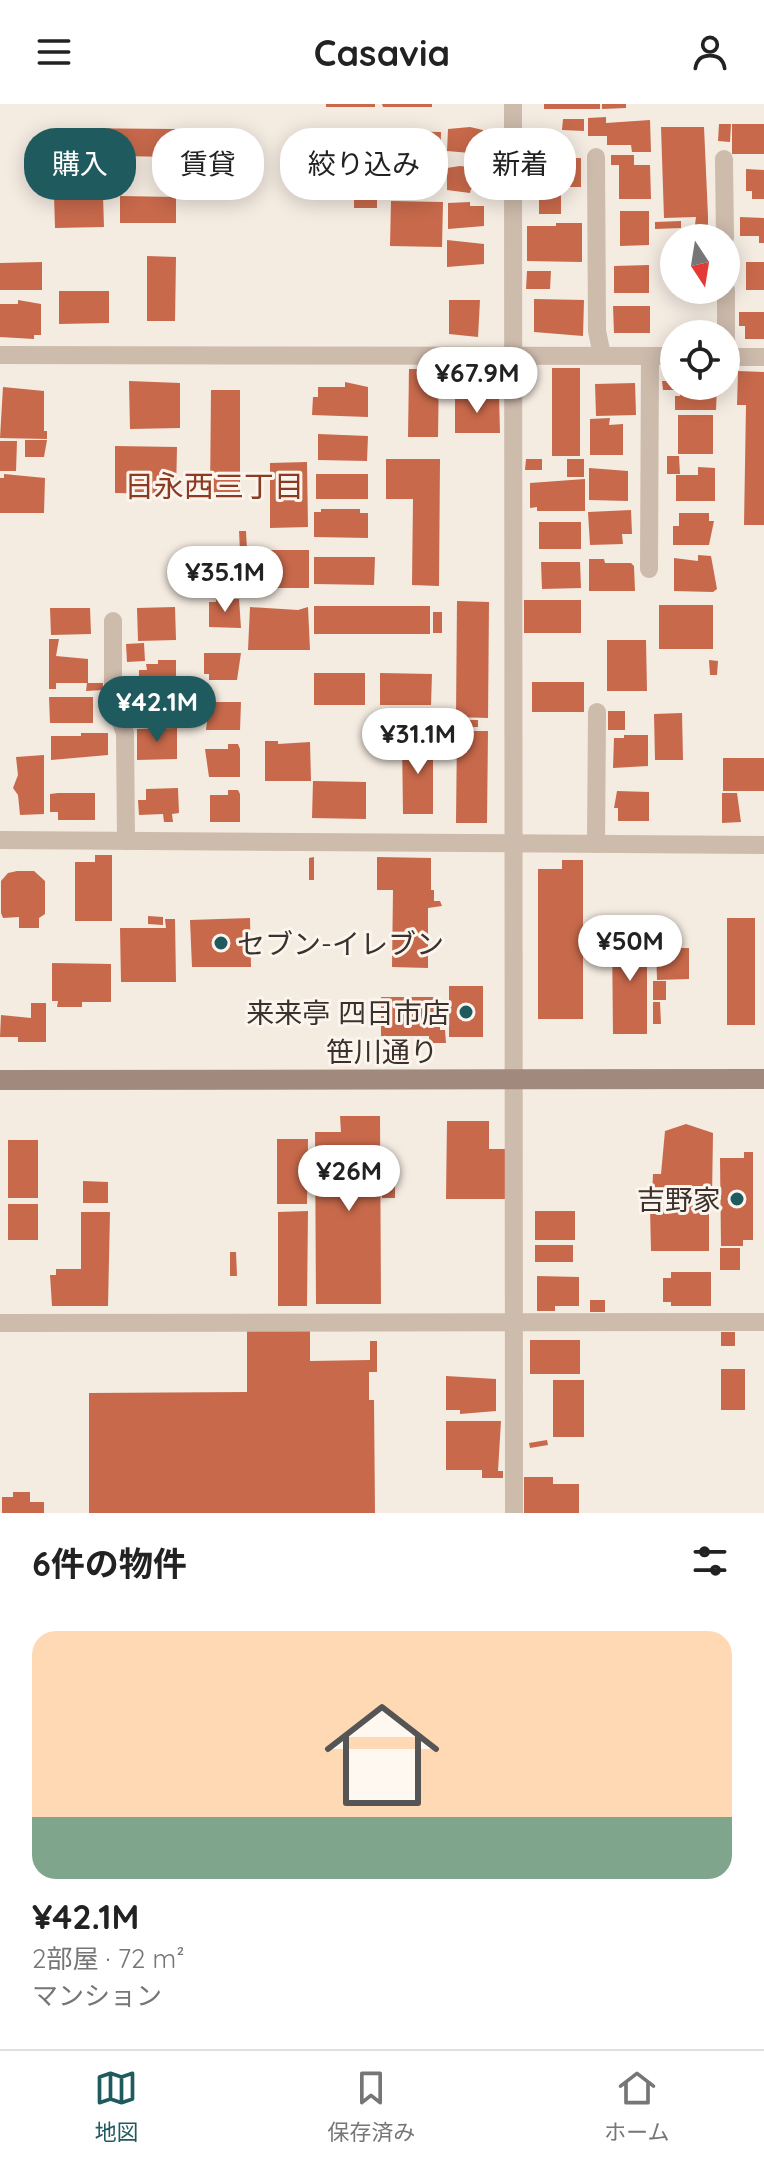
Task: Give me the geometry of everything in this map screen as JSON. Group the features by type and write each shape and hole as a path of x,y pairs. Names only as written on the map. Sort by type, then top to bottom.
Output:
{"street":[{"path":"513,104 516,844 514,1513"},
{"path":"596,157 597,331 602,355"},
{"path":"724,159 725,224"},
{"path":"0,355 660,356"},
{"path":"649,569 650,356"},
{"path":"740,357 764,357"},
{"path":"113,621 113,702 125,733 126,841"},
{"path":"596,844 597,712"},
{"path":"0,840 764,845"},
{"name":"笹川通り","path":"0,1080 764,1079"},
{"path":"0,1323 764,1322"}],"building":[{"path":"326,104 375,104 375,107 326,107"},
{"path":"382,104 432,104 432,107 383,107"},
{"path":"544,104 600,104 600,109 544,109"},
{"path":"602,104 626,104 626,108 602,109"},
{"path":"606,117 606,123 650,120 651,152 632,152 631,145 607,145 607,136 588,136 588,118"},
{"path":"563,119 584,119 584,131 562,128"},
{"path":"719,124 731,124 730,142 718,141"},
{"path":"732,124 764,124 764,154 732,154"},
{"path":"470,127 474,128 464,128 464,152 448,151 448,129"},
{"path":"661,127 704,127 708,224 695,224 696,217 664,218"},
{"path":"136,129 152,129 152,157 136,156"},
{"path":"611,155 634,155 634,165 650,165 651,199 619,199 619,165 611,165"},
{"path":"576,158 581,158 581,187 576,187"},
{"path":"464,166 464,192 448,190 448,168"},
{"path":"746,169 764,170 764,199 752,199 752,191 746,191"},
{"path":"136,196 176,200 176,223 120,223 120,200 136,200"},
{"path":"54,200 103,200 104,227 55,228"},
{"path":"354,200 377,200 377,208 354,208"},
{"path":"539,200 561,200 561,214 539,214"},
{"path":"391,201 443,202 442,247 390,246"},
{"path":"470,202 470,206 484,206 484,226 448,229 448,203"},
{"path":"620,211 649,211 649,245 620,246"},
{"path":"740,217 764,218 764,243 759,243 759,236 740,236"},
{"path":"681,221 681,224 660,224 660,229 655,229 655,222"},
{"path":"556,223 582,223 582,262 527,261 527,226 556,226"},
{"path":"447,240 484,244 484,264 447,267"},
{"path":"147,256 176,257 175,321 147,321"},
{"path":"42,262 42,290 0,290 0,263"},
{"path":"746,262 764,262 764,290 746,290"},
{"path":"649,265 649,293 614,293 614,266"},
{"path":"527,271 551,271 550,289 526,289"},
{"path":"59,291 109,291 109,323 59,324"},
{"path":"534,299 584,300 583,336 534,332"},
{"path":"18,300 41,304 41,335 34,335 34,339 0,337 0,304 18,304"},
{"path":"449,300 480,300 478,337 449,334"},
{"path":"613,306 650,306 650,333 614,333"},
{"path":"739,312 764,312 764,339 745,339 745,326 740,326"},
{"path":"552,368 580,368 580,456 552,456"},
{"path":"409,369 439,369 438,437 408,437"},
{"path":"740,371 764,372 764,525 744,525 746,405 737,405 737,400 740,400"},
{"path":"129,381 180,383 180,428 130,429"},
{"path":"345,382 368,387 368,417 312,415 313,397 318,397 318,387 345,387"},
{"path":"635,383 636,415 596,416 595,384"},
{"path":"3,387 44,391 44,431 47,431 47,439 0,438"},
{"path":"211,390 240,390 240,497 210,497"},
{"path":"455,396 499,396 500,433 455,433"},
{"path":"675,400 716,400 716,410 675,410"},
{"path":"678,415 713,415 713,454 678,454"},
{"path":"610,418 609,425 623,424 623,455 590,455 590,419"},
{"path":"318,434 368,436 367,461 318,460"},
{"path":"25,440 47,440 44,457 25,457"},
{"path":"0,441 17,441 16,471 0,471"},
{"path":"115,446 177,447 176,494 115,493"},
{"path":"667,456 679,456 680,474 667,474"},
{"path":"386,459 440,459 439,586 412,585 413,499 386,499"},
{"path":"526,459 542,459 542,470 525,470"},
{"path":"567,459 584,459 584,477 567,477"},
{"path":"307,462 308,527 270,528 270,463"},
{"path":"698,467 715,468 715,501 676,501 676,475 698,475"},
{"path":"589,468 628,471 628,501 589,500"},
{"path":"4,474 45,478 44,513 0,513 0,478 4,478"},
{"path":"316,474 368,474 368,499 316,499"},
{"path":"585,479 585,511 537,511 537,507 530,508 530,483"},
{"path":"321,509 360,509 360,513 368,513 368,538 314,537 314,512 321,512"},
{"path":"631,510 632,534 622,534 623,544 590,545 588,512"},
{"path":"679,513 709,513 709,521 714,521 709,545 673,545 673,526 679,526"},
{"path":"539,522 581,522 581,549 539,549"},
{"path":"239,531 246,531 247,550 240,551"},
{"path":"249,550 309,550 309,588 249,588"},
{"path":"698,555 711,556 717,589 713,592 674,591 674,558 698,561"},
{"path":"314,557 375,557 374,585 314,584"},
{"path":"184,559 243,559 243,586 184,586"},
{"path":"589,559 604,559 605,563 631,563 634,566 635,591 589,591"},
{"path":"541,562 580,562 581,588 542,589"},
{"path":"216,599 239,599 241,628 209,627 209,602 216,602"},
{"path":"524,600 581,600 581,633 524,633"},
{"path":"457,601 489,602 488,718 456,717"},
{"path":"659,605 713,605 713,649 659,649"},
{"path":"314,606 430,606 430,634 314,634"},
{"path":"175,607 176,640 138,641 137,608"},
{"path":"250,607 298,610 308,607 310,650 248,650"},
{"path":"50,608 90,608 91,634 51,635"},
{"path":"433,612 442,612 442,633 433,633"},
{"path":"49,639 59,639 56,656 88,659 88,683 103,683 103,690 86,691 87,683 56,683 56,689 49,689"},
{"path":"607,640 646,640 647,691 607,691"},
{"path":"144,643 145,661 127,662 126,644"},
{"path":"204,653 241,653 237,680 209,680 209,674 204,674"},
{"path":"158,660 176,660 176,697 139,697 139,670 147,670 146,664 158,664"},
{"path":"709,660 718,661 717,675 710,675"},
{"path":"314,673 365,673 365,705 314,705"},
{"path":"380,673 432,674 431,705 380,705"},
{"path":"532,682 584,682 584,712 532,712"},
{"path":"49,697 93,697 93,723 50,723"},
{"path":"209,702 241,702 240,730 206,730"},
{"path":"608,711 625,711 625,730 608,730"},
{"path":"682,713 683,760 655,760 654,714"},
{"path":"453,720 478,720 478,727 453,727"},
{"path":"177,728 177,759 137,760 137,729"},
{"path":"457,731 488,731 487,823 456,823"},
{"path":"81,733 108,733 108,755 51,760 51,736 81,736"},
{"path":"624,735 648,735 648,766 613,768 614,738 624,738"},
{"path":"402,738 433,738 433,814 403,814"},
{"path":"265,741 278,741 278,744 310,742 311,781 265,781"},
{"path":"228,744 238,744 240,749 240,777 209,777 205,749 228,749"},
{"path":"44,755 44,814 20,815 18,795 13,788 18,775 16,757"},
{"path":"723,758 764,758 764,791 723,791"},
{"path":"313,781 366,782 366,819 312,818"},
{"path":"178,788 179,813 172,814 173,822 164,822 163,814 139,815 138,800 146,800 146,789"},
{"path":"228,790 238,790 240,794 240,822 210,822 210,795 228,795"},
{"path":"617,791 649,792 649,821 618,821 618,808 614,808"},
{"path":"95,793 95,820 58,820 58,812 50,812 50,794"},
{"path":"722,793 737,793 741,822 722,823"},
{"path":"95,855 112,855 112,921 75,921 75,862 95,862"},
{"path":"314,857 314,880 309,880 309,858"},
{"path":"377,857 431,858 431,890 434,890 434,901 440,901 442,906 428,908 428,968 392,967 393,890 377,890"},
{"path":"562,860 583,860 583,1019 538,1019 538,869 562,869"},
{"path":"34,871 45,881 45,914 39,918 39,928 19,928 19,917 3,918 1,913 1,881 8,873"},
{"path":"148,916 163,917 163,925 148,924"},
{"name":"セブン-イレブン","path":"250,918 251,967 192,967 190,920"},
{"path":"727,918 755,918 755,1025 727,1025"},
{"path":"165,919 175,919 176,982 121,982 120,928 166,928"},
{"path":"612,932 647,933 647,1034 613,1034"},
{"path":"656,948 689,948 689,979 657,980"},
{"path":"52,963 111,964 111,1002 82,1002 82,1007 57,1007 58,1001 52,1001"},
{"path":"653,981 666,981 666,1000 653,1000"},
{"name":"来来亭 四日市店","path":"449,986 483,986 483,1037 449,1037"},
{"path":"381,997 440,997 440,1030 445,1030 446,1043 429,1043 429,1036 381,1036"},
{"path":"653,1002 660,1002 661,1024 653,1024"},
{"path":"31,1003 46,1003 46,1042 18,1042 18,1037 0,1037 1,1015 31,1018"},
{"path":"340,1116 380,1116 381,1304 316,1304 315,1132 341,1132"},
{"path":"447,1121 489,1121 489,1149 507,1149 506,1199 446,1199"},
{"path":"686,1124 713,1133 712,1198 704,1198 704,1207 709,1207 709,1251 651,1251 650,1207 678,1207 678,1198 652,1197 653,1174 661,1174 665,1131"},
{"path":"277,1139 308,1139 307,1204 277,1204"},
{"path":"8,1140 38,1140 38,1198 8,1198"},
{"name":"吉野家","path":"744,1152 753,1152 753,1240 743,1240 743,1246 721,1246 720,1158 744,1158"},
{"path":"382,1170 395,1170 395,1198 382,1198"},
{"path":"83,1181 108,1182 108,1203 83,1203"},
{"path":"8,1204 38,1204 38,1240 8,1240"},
{"path":"308,1211 307,1306 278,1306 278,1212"},
{"path":"535,1211 575,1211 575,1240 535,1240"},
{"path":"81,1212 110,1212 108,1306 52,1306 50,1275 56,1275 56,1269 81,1269"},
{"path":"535,1245 573,1245 573,1262 535,1262"},
{"path":"720,1248 740,1248 740,1270 720,1270"},
{"path":"230,1252 236,1252 237,1276 230,1276"},
{"path":"671,1272 711,1272 711,1306 671,1306 671,1302 663,1302 663,1278 671,1278"},
{"path":"537,1276 579,1277 579,1306 555,1306 555,1311 537,1311"},
{"path":"590,1300 605,1300 605,1312 590,1312"},
{"path":"310,1330 310,1361 370,1360 370,1341 377,1341 377,1372 369,1372 369,1400 374,1400 375,1513 89,1513 89,1393 247,1392 247,1331"},
{"path":"721,1332 735,1332 735,1346 721,1346"},
{"path":"530,1340 580,1340 580,1374 530,1374"},
{"path":"721,1369 745,1369 745,1410 721,1410"},
{"path":"446,1376 496,1379 496,1411 460,1414 460,1410 446,1410"},
{"path":"553,1380 584,1380 584,1437 553,1437"},
{"path":"446,1421 501,1421 498,1471 503,1471 503,1478 482,1478 482,1470 446,1470"},
{"path":"547,1440 548,1445 530,1448 529,1443"},
{"path":"524,1477 553,1477 553,1484 579,1484 579,1513 524,1513"},
{"path":"13,1492 30,1492 30,1502 44,1502 44,1513 2,1513 2,1497 13,1497"}],"place":[{"name":"セブン-イレブン","path":"221,943"},
{"name":"来来亭 四日市店","path":"466,1012"},
{"name":"吉野家","path":"737,1199"}],"district":[{"name":"日永西三丁目","path":"214,486"}]}
